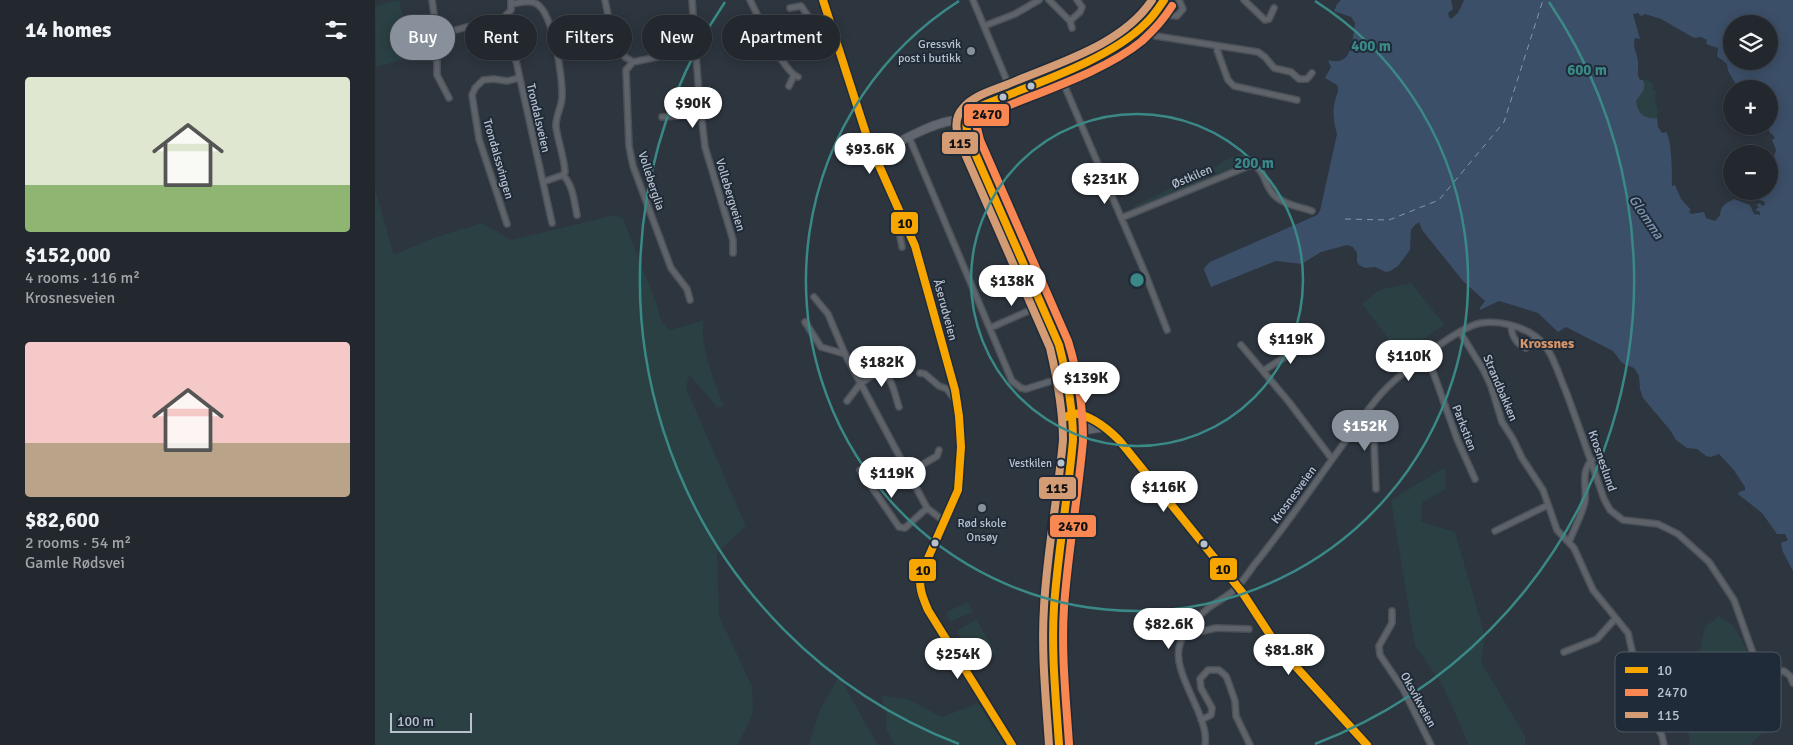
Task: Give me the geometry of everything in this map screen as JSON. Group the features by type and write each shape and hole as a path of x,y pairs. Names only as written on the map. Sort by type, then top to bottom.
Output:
{"main road":[{"name":"Åserudveien","path":"823,0 828,15"},
{"path":"1059,745 1053,665 1053,634 1054,606 1073,440 1070,417 1046,317 971,144 965,126 969,115 976,109 1118,47 1143,28 1158,11 1164,0"},
{"name":"Åserudveien","path":"840,54 859,113 887,187 915,246 957,402 961,447 959,482 956,497 921,574 919,581 920,591 928,610 1012,745"},
{"path":"875,155 909,137 945,122 954,120 966,121"},
{"path":"1070,417 1111,432 1124,445 1237,587 1278,647 1367,745"},
{"path":"1069,476 1070,417"},
{"path":"1073,440 1081,430 1101,427"}],"street":[{"path":"431,0 434,15"},
{"path":"605,0 609,15"},
{"name":"Vollebergveien","path":"692,0 693,15"},
{"path":"750,0 779,56 796,76 789,86"},
{"path":"973,0 1013,93"},
{"path":"984,26 1015,14 1039,0"},
{"path":"1049,0 1070,21 1072,28"},
{"path":"1070,21 1080,12 1082,7 1077,0"},
{"path":"1158,11 1166,15 1177,16 1183,9 1179,0"},
{"path":"1244,0 1265,20 1269,19 1274,8"},
{"path":"506,15 511,10 511,2 535,1 544,11 555,39 562,90 556,125 565,164 563,175"},
{"path":"789,8 802,7 807,15"},
{"path":"1143,28 1156,36 1258,52 1274,68 1291,72 1299,79 1307,79 1312,72"},
{"path":"1217,46 1228,80 1233,86 1297,100"},
{"path":"437,60 437,75 449,98"},
{"name":"Trondalsveien","path":"515,60 553,223"},
{"path":"627,70 629,60"},
{"name":"Volleberglia","path":"629,60 627,70 629,146 633,166 671,268 687,289 690,300"},
{"name":"Vollebergveien","path":"697,60 705,147 733,240 733,253"},
{"path":"1059,73 1167,330"},
{"name":"Trondalssvingen","path":"507,224 479,139 472,95 475,88 483,80 507,81 519,78"},
{"path":"662,117 701,114"},
{"path":"909,137 1009,375 1016,384 1026,389 1058,379"},
{"name":"Østkilen","path":"1121,218 1251,165 1258,168 1271,193 1285,203 1312,211"},
{"path":"543,182 563,175"},
{"path":"563,175 571,189 577,215"},
{"path":"901,214 898,225 902,247"},
{"path":"815,297 828,314 860,384 927,508 945,522"},
{"path":"990,328 1041,305"},
{"path":"805,322 821,347 845,354"},
{"name":"Krosnesveien","path":"1205,745 1205,734 1201,720 1182,670 1179,656 1182,641 1191,627 1208,607 1237,587 1368,410 1392,383 1460,332 1480,323 1490,322 1521,328 1535,336"},
{"path":"1511,326 1514,339 1526,348 1531,345 1535,336"},
{"name":"Strandbakken","path":"1460,332 1485,371 1502,422 1525,464 1540,484 1557,530 1569,542 1577,554 1589,584 1628,633 1632,652"},
{"name":"Krosneslund","path":"1535,336 1543,343 1550,354 1592,460 1604,499 1615,516 1625,521 1658,524 1672,530 1688,541 1709,562 1734,600 1753,652"},
{"path":"1263,371 1309,343"},
{"path":"1241,345 1303,419 1333,459"},
{"name":"Parkstien","path":"1427,355 1457,439 1475,479"},
{"path":"847,402 860,384 877,371 882,371 889,377 899,407"},
{"path":"920,373 925,374 939,386 949,391 957,402"},
{"path":"1368,410 1373,418 1376,489"},
{"path":"909,476 915,469 937,456 939,450"},
{"path":"1569,542 1584,505 1584,476 1592,460"},
{"path":"860,470 899,527 905,528 927,508"},
{"path":"1495,531 1548,505"},
{"name":"Oksvikveien","path":"1392,611 1392,623 1380,642 1379,650 1383,660 1403,690 1431,745"},
{"path":"1564,652 1597,639 1615,619"},
{"path":"1191,627 1203,631 1216,628 1249,629"},
{"path":"1201,720 1211,715 1212,708 1201,688 1200,679 1207,670 1219,670 1228,681 1235,701 1236,716 1250,745"},
{"path":"1781,672 1784,671 1790,676 1793,683"},
{"name":"Strandbakken","path":"1660,732 1664,745"}],"green space":[{"path":"399,0 403,15 390,15 390,60 403,60 376,67 375,6"},
{"path":"1644,78 1655,87 1652,87 1652,90 1656,91 1657,118 1647,119 1642,116 1636,104 1644,89"},
{"path":"1240,154 1258,157 1217,175 1213,169 1222,162"},
{"path":"1209,170 1209,179 1134,210 1134,206"},
{"path":"375,189 394,255 433,238 482,223 511,240 615,215 623,218 657,305 661,321 670,330 704,320 703,331 706,353 724,407 717,407 689,375 686,388 746,526 717,553 719,616 752,686 753,713 738,745 375,745"},
{"path":"1411,283 1445,325 1433,332 1402,357 1362,304 1379,290"},
{"path":"1445,467 1446,489 1422,503 1421,522 1455,532 1485,636 1481,662 1525,736 1525,745 1469,745 1442,684 1415,646 1391,500"},
{"path":"968,602 973,612 950,622 946,612"},
{"path":"1719,616 1733,625 1747,652 1696,652 1700,650 1705,627"},
{"path":"976,619 996,652 977,664 957,631"},
{"path":"839,676 878,745 809,745 819,712"},
{"path":"881,696 908,699 942,717 978,703 1004,745 894,745 886,728 887,717"},
{"path":"1688,732 1764,732 1750,745 1690,745"}],"water":[{"name":"Glomma","path":"1341,0 1451,0 1453,9 1448,13 1451,19 1458,13 1464,0 1793,0 1793,571 1782,550 1781,543 1788,540 1785,534 1777,534 1762,513 1738,494 1745,490 1745,487 1733,469 1719,454 1711,457 1706,456 1697,449 1687,448 1676,440 1643,398 1639,376 1634,368 1622,363 1613,351 1566,327 1558,332 1538,313 1499,301 1480,310 1485,301 1463,281 1422,230 1419,222 1411,230 1410,250 1398,266 1390,271 1386,272 1375,267 1365,268 1359,265 1357,253 1353,247 1347,245 1321,252 1302,264 1276,261 1211,287 1204,270 1210,262 1317,215 1320,211 1337,134 1334,122 1334,109 1338,89 1337,85 1325,78 1331,67 1328,60 1342,60 1347,56 1352,44 1355,23 1351,17 1334,11","holes":["1638,13 1641,16 1645,14 1661,19 1694,38 1701,37 1707,40 1706,44 1718,48 1717,56 1723,61 1723,15 1778,15 1778,70 1728,70 1734,80 1778,80 1778,135 1773,135 1775,138 1772,140 1774,145 1778,145 1778,200 1760,200 1765,202 1764,206 1760,203 1756,205 1759,207 1755,210 1760,212 1760,215 1754,214 1750,205 1737,200 1732,200 1723,206 1720,215 1715,221 1706,218 1704,212 1691,214 1689,211 1691,210 1681,199 1675,185 1672,186 1668,136 1666,132 1662,133 1658,127 1657,118 1649,118 1642,115 1636,101 1644,86 1643,80 1640,80 1638,75 1638,61 1634,44 1635,38 1640,39 1633,14"]}],"ferry route":[{"path":"1345,219 1389,220 1439,200 1504,122 1543,0"}],"transit line":[{"name":"10","path":"823,0 869,143 915,246 955,390 961,447 958,490 921,574 921,592 928,610 1012,745"},
{"name":"115","path":"1049,745 1044,676 1043,624 1045,586 1063,440 1059,393 1050,348 962,147 957,132 957,117 963,108 977,97 1086,52 1105,42 1139,16 1152,0"},
{"name":"10","path":"1059,745 1054,676 1053,624 1073,440 1069,392 1059,345 971,144 966,127 968,118 981,106 1090,61 1111,49 1145,24 1164,0"},
{"name":"2470","path":"1069,744 1064,676 1063,624 1083,441 1079,390 1075,365 1068,341 980,140 976,124 986,115 1088,73 1126,53 1151,33 1172,6"},
{"name":"10","path":"1066,417 1073,413 1086,416 1104,427 1119,440 1242,592 1278,647 1367,745"}],"place":[{"name":"Gressvik post i butikk","path":"971,51"},
{"name":"Vestkilen","path":"1061,463"},
{"name":"Rød skole Onsøy","path":"982,508"}],"district":[{"name":"Krossnes","path":"1547,343"}]}
